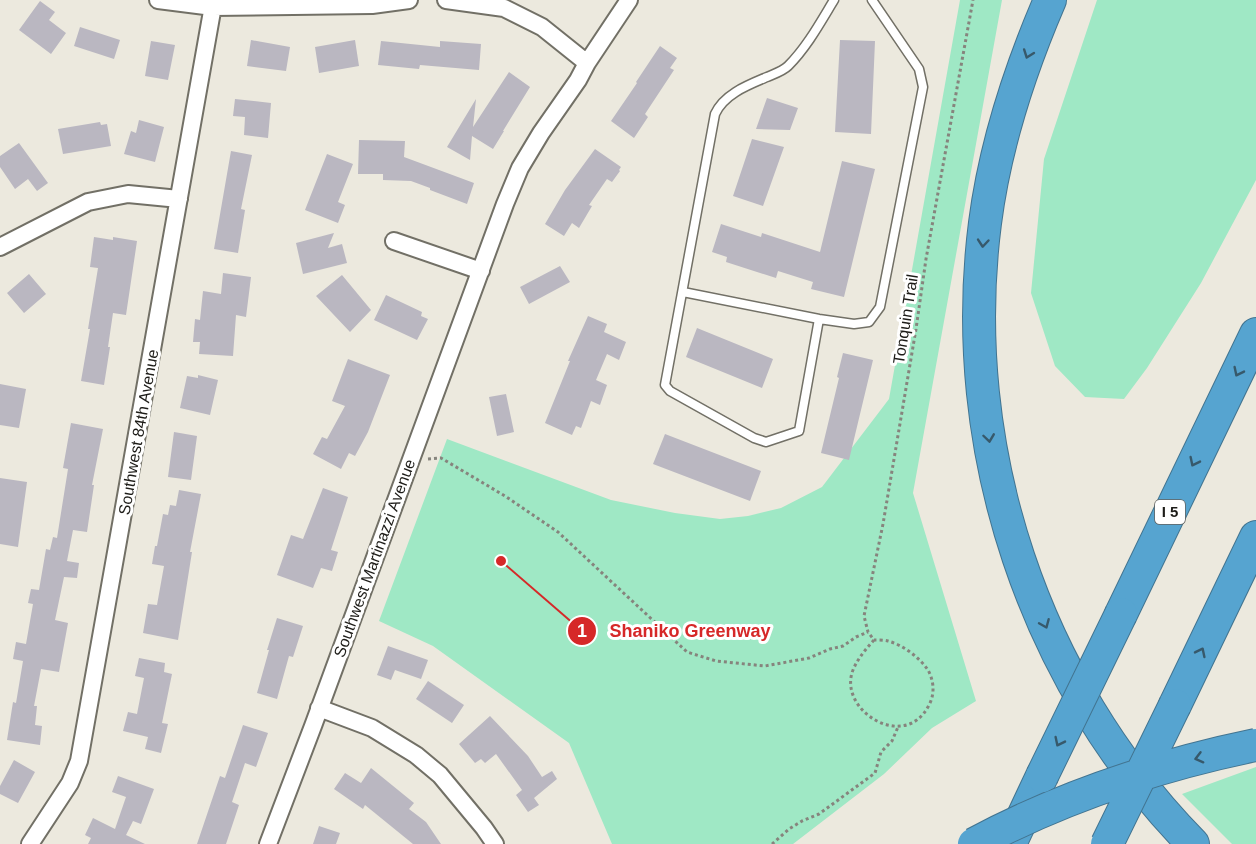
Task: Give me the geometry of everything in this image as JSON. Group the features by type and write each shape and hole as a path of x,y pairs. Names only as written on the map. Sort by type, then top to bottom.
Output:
{"highway":[{"path":"1050,0 1011,102 985,223 980,280 979,335 983,393 991,452 1014,546 1054,645 1077,689 1109,741 1144,788 1193,844"},
{"name":"I 5","path":"1010,844 1256,334"},
{"path":"1107,844 1256,537"},
{"path":"974,844 1075,798 1125,780 1174,765 1256,745"}],"street":[{"path":"158,0 213,4 372,5 409,0"},
{"path":"446,0 504,8 542,27 587,63"},
{"name":"Southwest Martinazzi Avenue","path":"268,844 520,168 629,0"},
{"name":"Southwest 84th Avenue","path":"30,844 70,783 79,761 213,4"},
{"path":"0,246 88,202 128,194 179,200"},
{"path":"394,241 481,271"},
{"path":"319,708 372,728 416,755 440,775 495,844"}],"lane":[{"path":"819,319 799,431 766,442 754,438 670,391 665,385 718,107 726,98 749,85 787,68 810,39 834,0"},
{"path":"683,292 854,324 869,322 880,307 923,87 919,69 872,0"}],"path":[{"name":"Tonquin Trail","path":"868,632 864,616 883,524 929,241 973,0"},
{"path":"412,455 426,459 441,458 505,496 558,532 687,652 716,661 765,666 809,658 843,646 868,632 874,640 888,641 903,648 916,657 928,670 933,683 933,697 928,708 920,718 907,725 898,727 885,725 873,719 861,709 852,692 852,672 862,654 874,640"},
{"path":"772,844 789,829 819,814 875,773 881,752 892,741 898,727"}],"green space":[{"path":"960,0 1002,0 913,493 976,701 932,728 884,774 793,844 612,844 569,743 433,646 379,621 447,439 611,500 675,513 720,519 748,516 781,508 822,487 889,399"},
{"path":"1097,0 1256,0 1256,180 1201,283 1147,368 1124,399 1085,397 1055,366 1031,293 1044,159"},
{"path":"1256,767 1256,844 1232,844 1182,794"}],"building":[{"path":"40,1 55,12 49,20 66,33 51,54 19,30"},
{"path":"80,27 120,40 114,59 74,46"},
{"path":"251,40 290,47 286,71 247,66"},
{"path":"355,40 359,66 319,73 315,47"},
{"path":"840,40 875,41 871,134 835,132"},
{"path":"151,41 175,45 168,80 145,76"},
{"path":"381,41 440,47 440,41 481,44 479,70 420,65 419,69 378,65"},
{"path":"660,46 677,58 670,68 674,70 645,114 648,117 634,138 611,121"},
{"path":"509,72 530,87 493,149 472,136 470,160 447,147 476,99 473,127"},
{"path":"767,98 798,108 790,130 756,129"},
{"path":"235,99 271,103 268,138 244,135 245,117 233,116"},
{"path":"139,120 164,127 155,162 124,154 131,131 136,133"},
{"path":"100,122 101,125 107,124 111,146 63,154 58,129"},
{"path":"752,139 784,147 763,206 733,196"},
{"path":"359,140 405,141 404,157 474,183 467,204 411,181 383,180 383,174 358,174"},
{"path":"19,143 48,183 37,191 28,179 15,189 0,167 0,156"},
{"path":"595,149 621,167 620,171 612,182 607,179 589,205 592,206 579,228 572,223 564,236 545,224 565,190"},
{"path":"231,151 252,155 241,209 245,210 238,253 214,249"},
{"path":"327,154 353,164 338,202 345,205 338,223 305,210"},
{"path":"842,161 875,169 844,297 811,289 813,282 778,271 776,278 726,262 727,257 712,252 721,224 761,237 762,233 820,252"},
{"path":"334,233 328,248 342,244 347,263 303,274 296,243"},
{"path":"94,237 137,241 126,315 113,313 104,385 81,381 98,268 90,267"},
{"path":"560,266 570,282 529,304 520,287"},
{"path":"223,273 251,277 246,317 236,315 233,356 199,354 200,342 193,342 195,319 200,320 203,291 221,294"},
{"path":"29,274 46,294 24,313 7,293"},
{"path":"342,275 371,310 350,332 316,296"},
{"path":"386,295 422,312 421,316 428,319 417,340 374,320"},
{"path":"588,316 607,324 604,332 626,342 619,360 607,354 596,380 607,385 600,405 591,401 581,428 576,426 572,435 545,423"},
{"path":"697,328 773,359 762,388 686,357"},
{"path":"843,353 873,360 849,460 821,453"},
{"path":"348,359 390,375 368,432 355,456 349,453 341,469 313,454 322,437 327,439 345,406 332,401"},
{"path":"198,375 218,380 210,415 180,408 187,376 198,378"},
{"path":"0,384 26,389 19,428 0,425"},
{"path":"506,394 514,432 497,436 489,397"},
{"path":"71,423 103,429 92,485 94,485 87,532 73,530 67,561 79,563 77,578 64,577 55,620 68,623 59,672 41,669 34,706 37,706 35,725 42,726 40,745 7,740 23,661 13,659 16,642 26,644 33,604 28,603 31,589 39,590 46,549 50,550 53,537 57,538 68,469 63,468"},
{"path":"174,432 197,436 191,480 168,477"},
{"path":"665,434 761,471 750,501 653,464"},
{"path":"0,478 27,482 18,547 0,544"},
{"path":"323,488 348,497 331,550 338,552 332,571 321,568 313,588 277,575 291,535 303,539"},
{"path":"179,490 201,494 190,552 192,552 178,640 143,633 148,604 157,605 164,566 152,564 163,514 168,515 170,505 176,506"},
{"path":"277,618 303,626 293,657 289,656 277,699 257,693"},
{"path":"388,646 428,660 421,679 395,670 391,680 377,675"},
{"path":"139,658 165,663 164,672 172,674 162,723 168,724 161,753 145,749 148,737 123,731 128,712 137,714 144,678 135,676"},
{"path":"428,681 464,705 452,723 416,699"},
{"path":"490,716 528,756 542,777 552,771 557,779 534,798 539,805 528,812 516,795 522,790 496,754 485,763 481,759 475,763 459,744"},
{"path":"243,725 268,733 256,767 245,763 232,802 239,805 226,844 197,844 220,776 225,778"},
{"path":"14,760 35,772 18,803 0,794 0,786"},
{"path":"371,768 414,803 409,809 426,822 441,844 413,844 365,805 363,809 334,789 345,773 361,783"},
{"path":"118,776 154,789 141,824 133,821 126,835 145,844 88,844 91,838 85,835 93,818 115,829 126,797 112,792"},
{"path":"319,826 340,833 336,844 313,844"}],"place":[{"name":"Shaniko Greenway","path":"501,561"}]}
